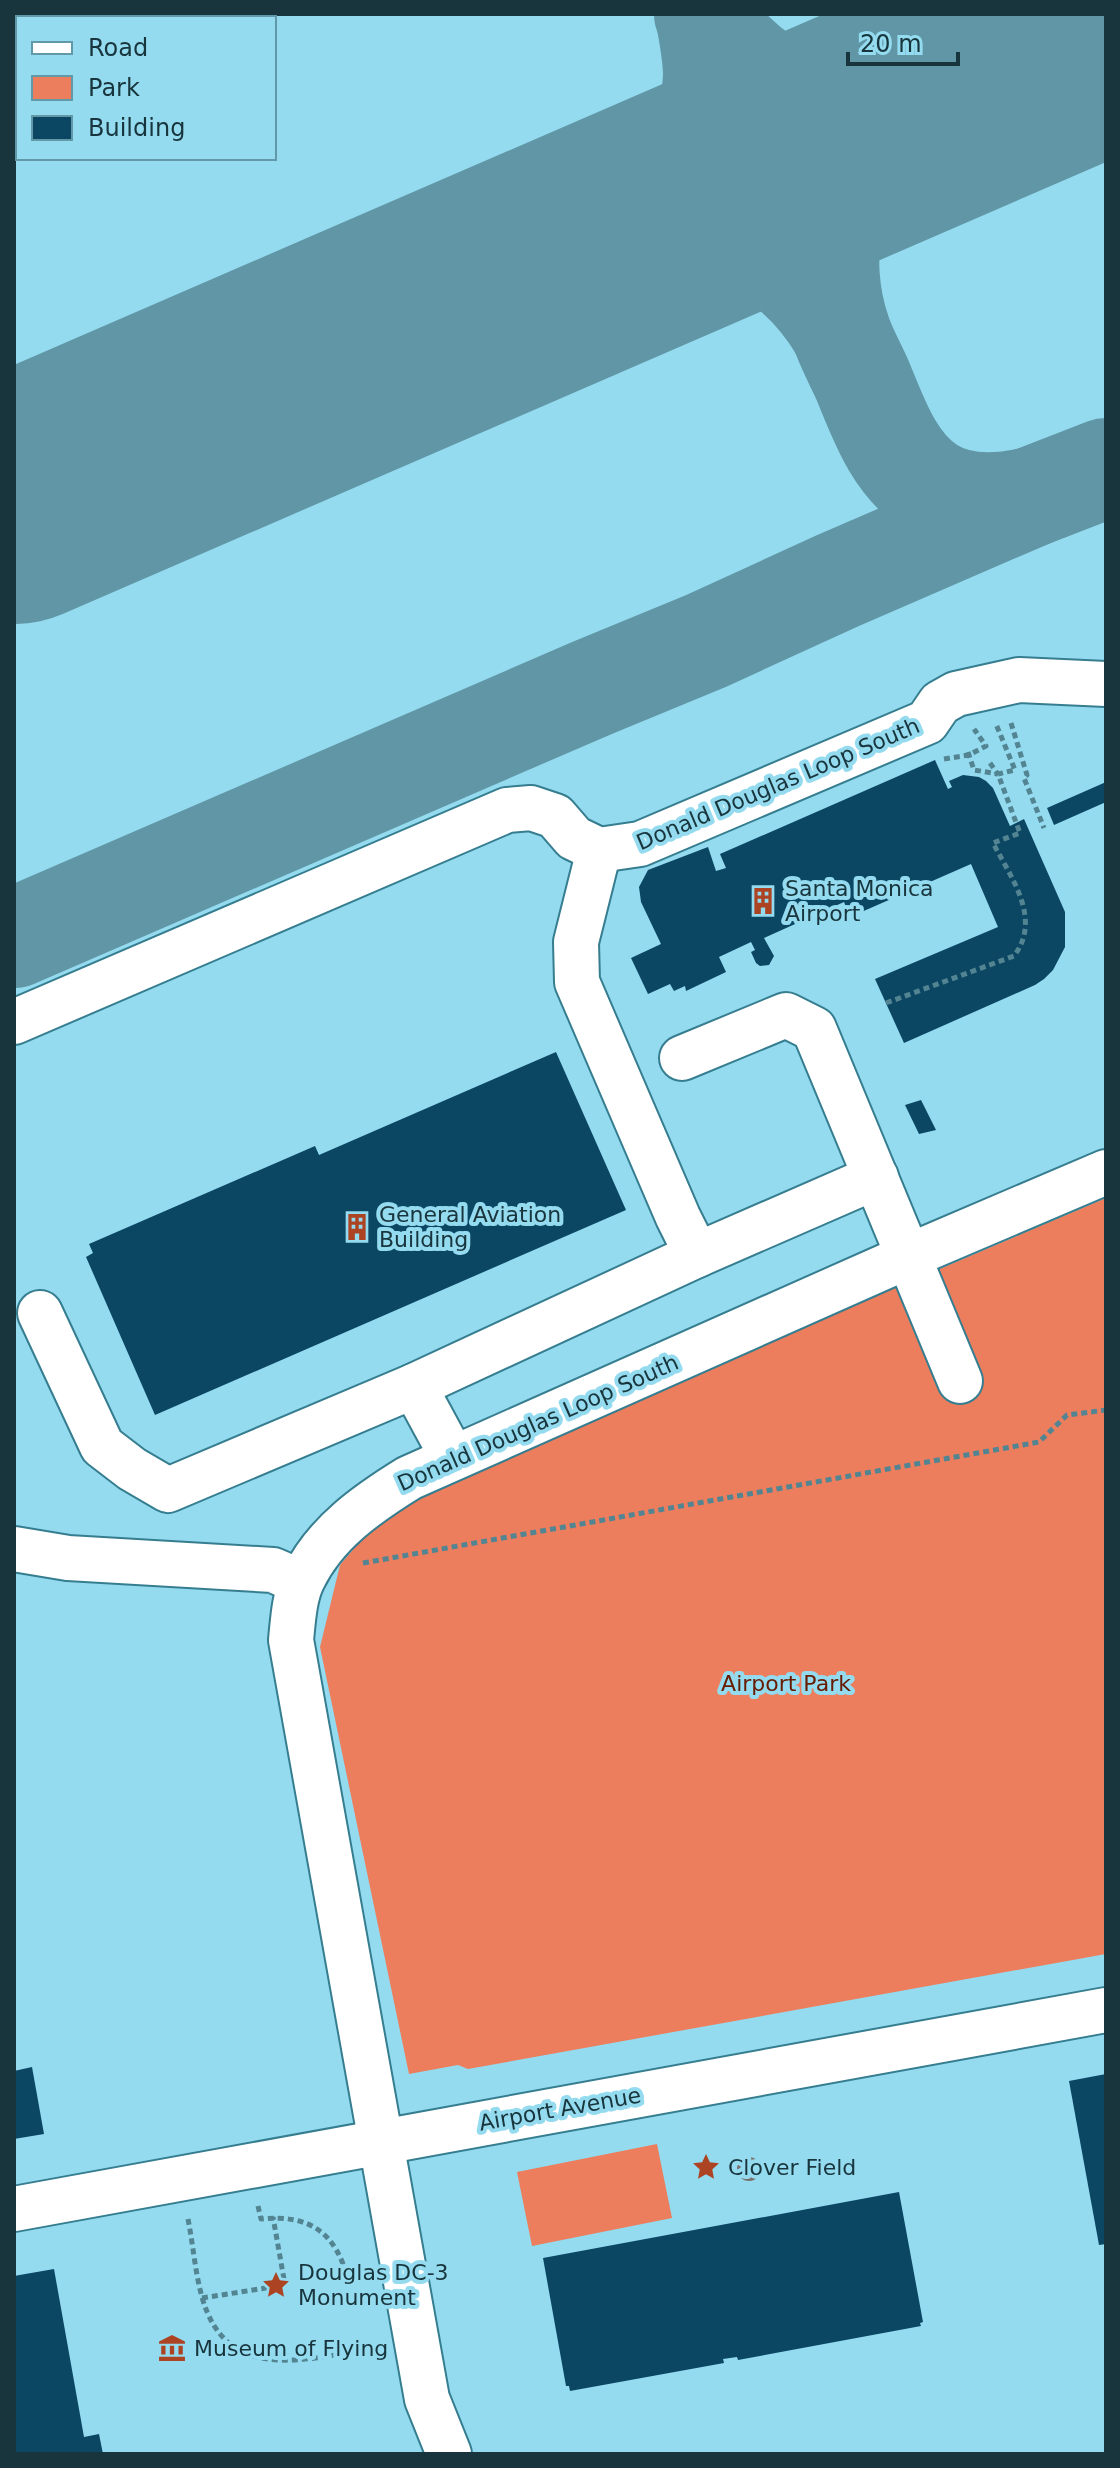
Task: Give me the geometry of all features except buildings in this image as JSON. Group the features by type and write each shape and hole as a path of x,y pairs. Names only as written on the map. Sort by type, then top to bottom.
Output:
{"street":[{"name":"Donald Douglas Loop South","path":"599,850 640,844 927,722 940,703 956,694 1019,680 1106,684"},
{"path":"14,1022 507,810 531,808 555,816 574,838 599,850 576,942 577,982 609,1062 697,1255"},
{"path":"682,1058 786,1015 814,1029 960,1381"},
{"name":"Donald Douglas Loop South","path":"449,2454 427,2399 291,1640 301,1582 339,1529 372,1500 409,1478 1106,1172"},
{"path":"40,1313 102,1446 132,1469 168,1490 414,1386 697,1255 876,1177"},
{"path":"414,1386 453,1458"},
{"path":"14,1549 68,1558 273,1570 301,1582"},
{"name":"Airport Avenue","path":"14,2209 1106,2010"}],"path":[{"path":"1009,715 1027,775 1024,778 1044,828"},
{"path":"968,752 974,770 998,774 1015,770 995,721"},
{"path":"886,1003 1014,956 1024,943 1027,925 1021,898 993,843 1020,833 998,774 990,763"},
{"path":"356,1565 1039,1442 1067,1415 1106,1410"},
{"path":"255,2197 261,2219 285,2216 305,2222 326,2235 342,2257 348,2280 357,2279"},
{"path":"187,2210 202,2298 215,2330 236,2350 261,2360 292,2361 371,2349"},
{"path":"202,2298 285,2285 273,2217"}],"green space":[{"name":"Airport Park","path":"1106,1198 1106,1954 468,2069 458,2065 409,2074 320,1647 340,1565 373,1526 442,1481"},
{"path":"657,2144 672,2218 532,2246 517,2172"}],"taxiway":[{"path":"112,16 116,14"},
{"path":"704,14 734,52 760,75 782,88 805,97 853,105 930,103"},
{"path":"612,240 666,187 694,148 704,126 713,75 706,19"},
{"path":"930,103 872,157 841,207 830,251 831,291 837,317 881,424 896,452 917,477 953,498 992,502 1031,497"},
{"path":"612,240 686,232 734,239 776,260 794,275 827,310 840,330"},
{"path":"14,938 706,641 1031,497 1106,468"}],"runway":[{"path":"14,500 1106,27"}],"place":[{"name":"Santa Monica Airport","path":"763,901"},
{"name":"General Aviation Building","path":"357,1227"},
{"name":"Clover Field","path":"706,2167"},
{"name":"Douglas DC-3 Monument","path":"276,2285"},
{"name":"Museum of Flying","path":"172,2348"}]}
